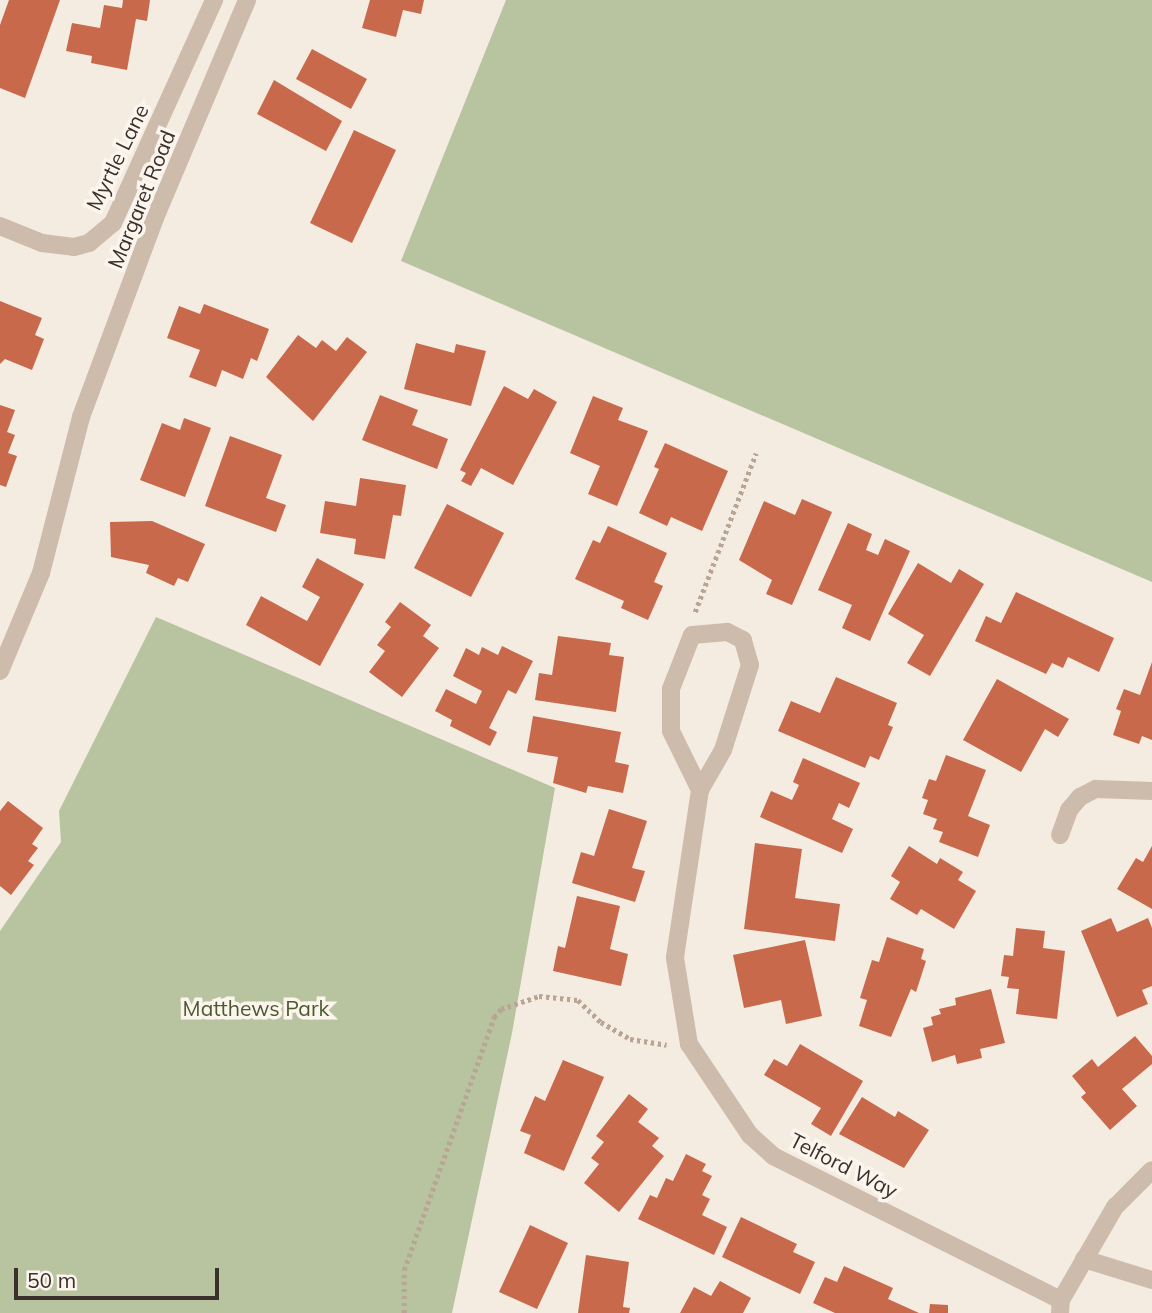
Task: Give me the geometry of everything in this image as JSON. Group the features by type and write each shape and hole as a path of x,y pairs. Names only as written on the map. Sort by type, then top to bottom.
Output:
{"street":[{"name":"Myrtle Lane","path":"0,226 42,243 74,247 89,243 113,223 214,0"},
{"name":"Margaret Road","path":"0,671 41,573 81,417 155,218 247,0"},
{"name":"Telford Way","path":"700,790 671,731 671,688 692,635 727,632 737,635 749,652 748,678 723,750 700,790 675,958 690,1044 750,1135 773,1156 1060,1306"},
{"path":"1060,835 1069,810 1080,797 1096,789 1152,791"},
{"path":"1060,1306 1115,1207 1152,1170"},
{"path":"1084,1259 1152,1280"}],"path":[{"path":"695,613 756,453"},
{"path":"404,1313 404,1270 494,1017 501,1009 539,996 561,997 591,1008 601,1022 630,1039 690,1044"}],"green space":[{"path":"506,0 1152,0 1152,582 401,261"},
{"name":"Matthews Park","path":"156,617 555,788 512,1033 452,1313 0,1313 0,931 61,842 59,811"}],"building":[{"path":"9,0 60,0 25,98 0,88 0,25"},
{"path":"123,0 150,0 147,21 136,19 127,70 91,63 92,56 66,51 72,23 100,28 104,5 122,8"},
{"path":"370,0 424,0 421,14 403,10 396,37 362,28"},
{"path":"312,49 367,79 351,109 296,79"},
{"path":"274,80 342,121 326,151 257,114"},
{"path":"354,130 396,150 352,243 310,223"},
{"path":"0,301 42,318 35,335 44,339 32,370 5,359 0,364"},
{"path":"204,304 269,329 257,361 251,358 243,379 222,370 216,387 189,377 200,350 167,338 179,306 200,314"},
{"path":"298,335 316,348 322,340 336,351 347,337 367,352 313,421 266,377"},
{"path":"416,343 454,353 456,344 486,351 471,406 404,389"},
{"path":"504,386 528,399 534,389 557,402 513,485 481,468 471,486 461,481 466,473 460,470"},
{"path":"380,395 418,410 412,425 448,439 437,469 362,440"},
{"path":"593,396 623,408 618,420 648,431 617,506 588,494 600,466 570,453"},
{"path":"0,405 15,410 7,432 15,435 8,453 17,456 6,487 0,485"},
{"path":"184,418 211,428 185,497 140,480 162,423 180,430"},
{"path":"230,436 282,455 266,498 286,505 276,532 205,506"},
{"path":"665,443 728,471 702,531 671,517 667,526 639,513 659,469 654,467"},
{"path":"360,478 406,485 401,516 393,515 385,559 354,554 356,539 320,533 325,501 356,506"},
{"path":"802,499 832,512 792,605 766,594 772,580 739,560 764,501 795,515"},
{"path":"447,504 504,533 471,597 414,568"},
{"path":"152,521 205,544 188,582 178,578 174,586 146,573 149,565 111,557 110,522"},
{"path":"848,523 872,534 866,550 878,555 885,539 910,551 870,641 842,628 852,605 818,590"},
{"path":"608,526 667,553 654,582 663,586 648,620 621,608 624,601 575,579 593,540 600,543"},
{"path":"317,558 364,584 320,666 246,625 261,596 307,621 320,597 302,587"},
{"path":"918,563 951,583 959,569 984,584 930,676 907,663 924,635 888,614"},
{"path":"1016,592 1114,638 1099,672 1068,657 1063,668 1052,663 1046,674 975,641 986,616 1001,623"},
{"path":"400,602 431,625 423,636 439,648 402,697 369,672 385,651 377,645 391,627 385,622"},
{"path":"558,636 611,643 609,655 624,657 616,712 535,700 539,673 552,675"},
{"path":"502,646 533,661 516,694 508,690 489,728 497,732 490,746 450,726 452,720 435,711 446,689 476,704 482,691 453,676 466,648 479,655 482,647 498,655"},
{"path":"1152,662 1152,740 1142,736 1139,744 1113,735 1121,711 1116,709 1124,689 1140,695"},
{"path":"836,677 897,703 888,725 893,727 879,760 870,756 865,768 778,731 791,701 820,713"},
{"path":"997,679 1069,719 1058,737 1045,729 1021,772 963,740"},
{"path":"533,716 621,732 615,762 629,765 623,793 588,786 586,793 553,783 558,757 527,752"},
{"path":"946,755 986,770 968,816 990,825 978,857 939,842 943,832 933,829 937,819 923,814 928,800 922,798 929,779 936,781"},
{"path":"803,758 860,783 849,808 839,803 832,819 853,829 842,853 760,817 771,791 792,800 799,785 793,782"},
{"path":"8,801 43,828 32,844 38,848 28,861 34,865 11,895 0,886 0,811"},
{"path":"609,809 647,821 632,868 645,871 635,902 572,883 581,852 594,856"},
{"path":"755,843 802,849 795,898 840,904 835,941 744,929"},
{"path":"909,846 937,864 940,858 963,872 958,880 976,891 954,929 921,909 917,915 890,899 900,882 891,876"},
{"path":"1152,846 1152,909 1117,889 1136,858 1143,862"},
{"path":"577,896 620,906 610,949 628,954 621,986 553,971 558,946 565,948"},
{"path":"1111,918 1117,932 1148,918 1152,928 1152,986 1142,990 1148,1004 1117,1017 1081,931"},
{"path":"1016,928 1045,931 1043,948 1065,951 1057,1019 1016,1014 1019,989 1007,988 1009,977 1001,976 1004,955 1013,956"},
{"path":"887,937 924,949 921,959 926,961 916,992 911,989 891,1037 859,1026 867,1000 860,998 872,960 879,962"},
{"path":"805,940 822,1016 786,1024 781,1000 744,1008 733,955"},
{"path":"991,989 1005,1043 980,1049 982,1058 957,1064 955,1055 932,1062 923,1028 933,1025 931,1017 941,1014 939,1009 956,1005 955,998"},
{"path":"1135,1036 1152,1056 1152,1064 1122,1089 1137,1106 1110,1130 1081,1097 1086,1093 1072,1076 1092,1059 1098,1067"},
{"path":"800,1044 863,1081 831,1136 811,1124 821,1108 764,1075 774,1059 787,1066"},
{"path":"563,1060 604,1077 564,1171 524,1153 531,1135 520,1131 535,1096 545,1101"},
{"path":"629,1094 648,1109 638,1122 659,1138 652,1146 664,1156 619,1212 584,1183 599,1164 591,1158 604,1142 596,1136"},
{"path":"862,1097 895,1117 898,1111 929,1130 904,1168 839,1134"},
{"path":"686,1154 706,1164 702,1171 712,1176 702,1195 710,1199 702,1215 727,1227 714,1255 638,1219 650,1195 657,1198 666,1178 673,1181"},
{"path":"741,1217 797,1244 793,1252 815,1262 800,1294 722,1257"},
{"path":"530,1225 568,1243 537,1309 499,1292"},
{"path":"586,1255 629,1262 623,1307 630,1308 629,1313 578,1313"},
{"path":"844,1266 893,1288 888,1299 919,1313 835,1313 813,1303 825,1277 837,1282"},
{"path":"720,1281 751,1298 743,1313 680,1313 694,1287 711,1296"},
{"path":"930,1304 948,1305 948,1313 929,1313"}]}
